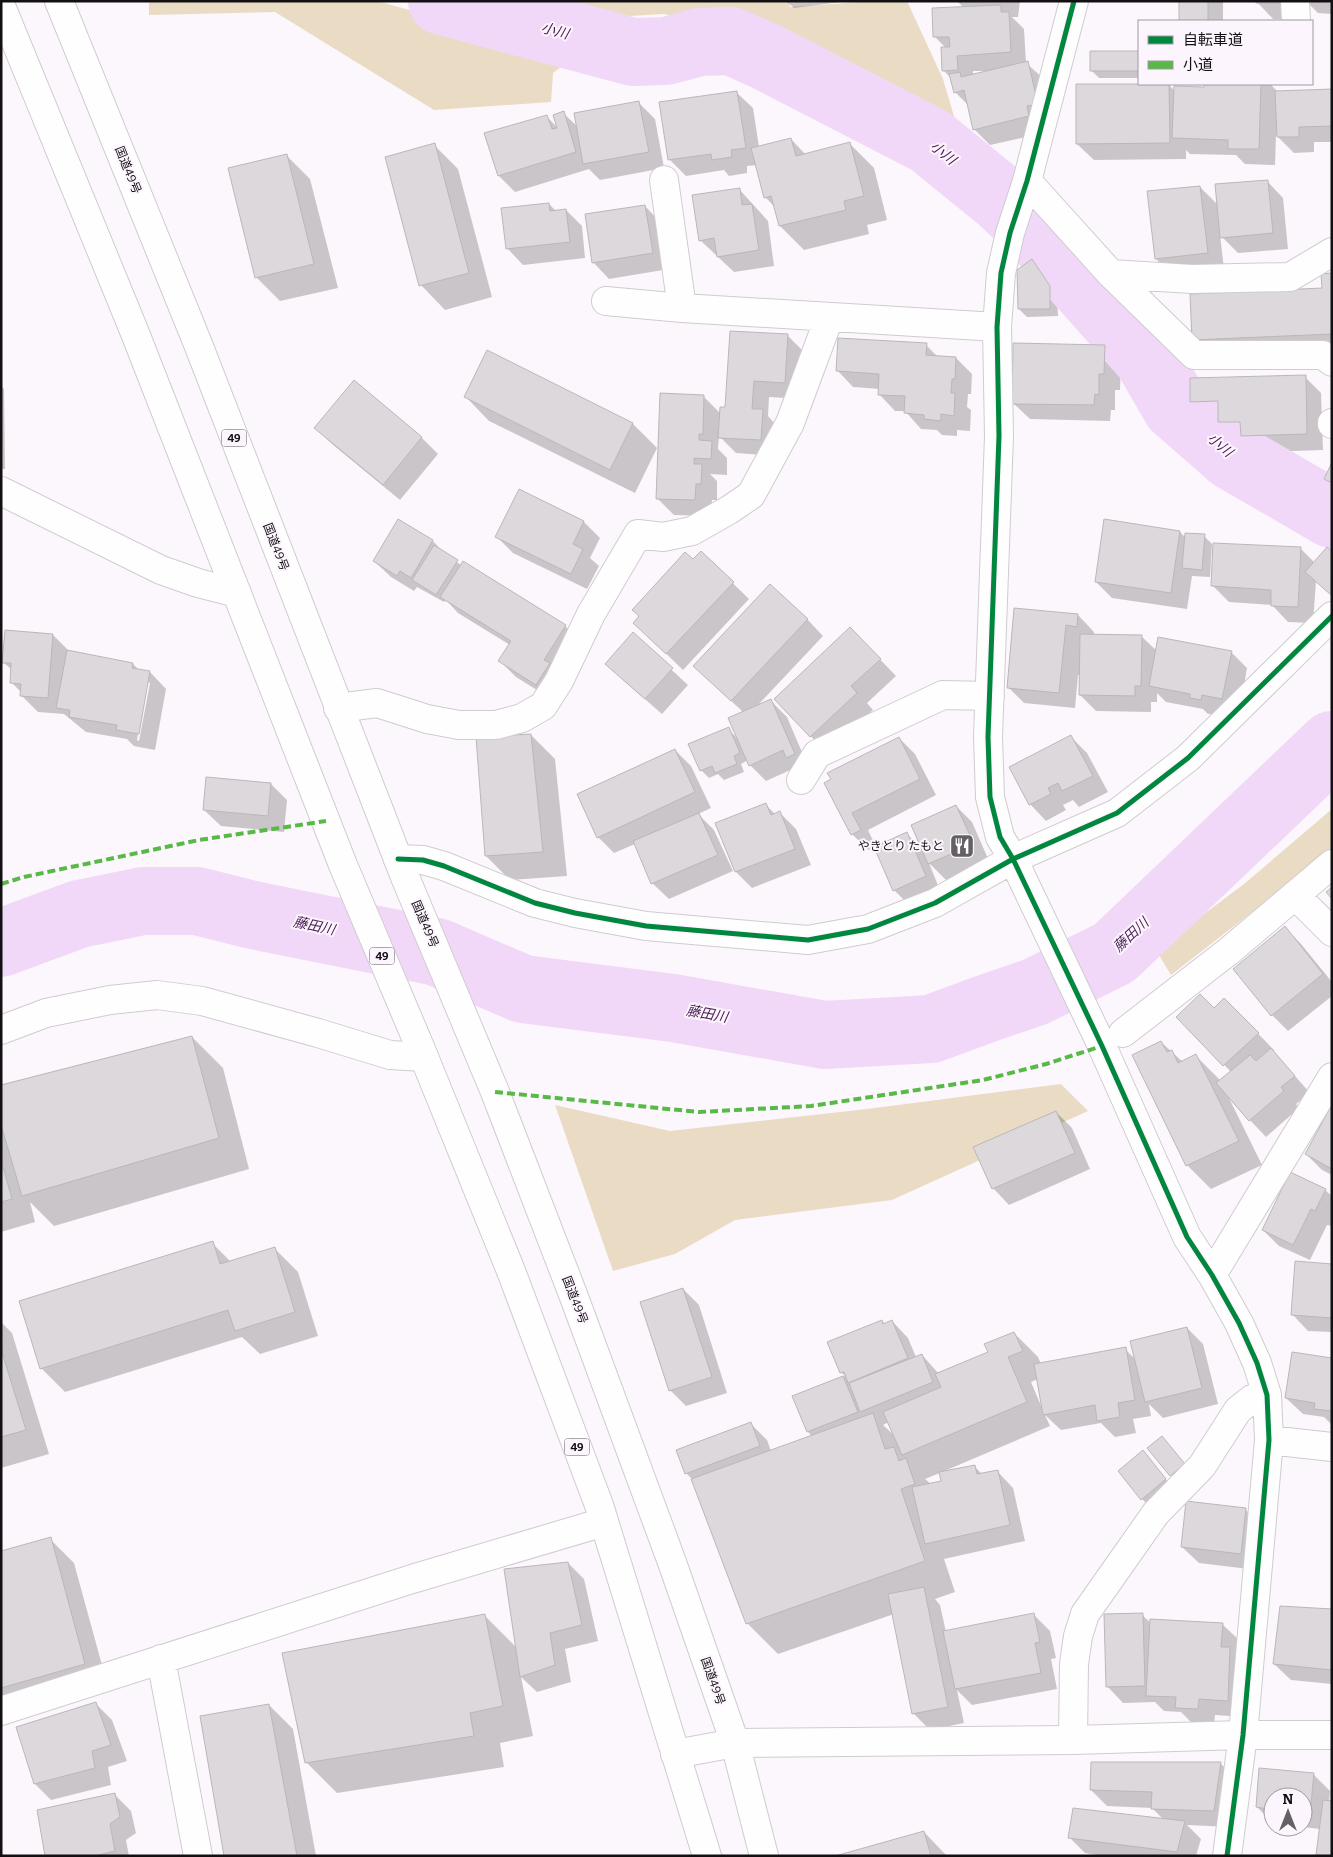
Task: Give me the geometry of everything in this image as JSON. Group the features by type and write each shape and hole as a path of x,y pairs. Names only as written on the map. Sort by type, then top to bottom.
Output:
{"main road":[{"name":"国道49号","path":"59,1 194,335 401,868 480,1054 588,1334 673,1566 735,1743 764,1856"},
{"path":"1074,1 1024,190 1010,233 1001,273 997,327 999,436 988,737 990,797 1000,837 1112,1039 1187,1237 1212,1275 1238,1323 1257,1362 1267,1395 1269,1440 1242,1735 1227,1856"},
{"path":"1295,1 1296,20"},
{"name":"49","path":"1,6 135,333 343,866 422,1052 511,1271 604,1522 708,1856"},
{"path":"664,180 682,308"},
{"path":"1024,190 1194,355 1323,355 1332,362"},
{"path":"1111,274 1192,279 1290,277 1332,252"},
{"path":"606,301 829,318 997,327"},
{"path":"338,708 377,703 427,719 458,725 496,725 522,718 543,706 559,681 591,614 638,534 663,538 692,531 751,495 790,423 829,318"},
{"path":"1,491 161,570 198,583 237,593"},
{"path":"401,868 424,860 444,866 535,903 575,913 646,926 808,940 868,929 935,903 1013,859 1117,813 1188,758 1332,616"},
{"path":"801,780 817,754 943,695 990,696"},
{"path":"1112,1039 1229,951 1332,864"},
{"path":"1295,895 1332,932"},
{"path":"1,1030 46,1012 110,1000 158,995 202,1001 390,1055 422,1052"},
{"path":"1212,1275 1332,1077"},
{"path":"1073,1740 1074,1664 1078,1636 1085,1614 1156,1513 1202,1466 1238,1410 1252,1399 1267,1395"},
{"path":"1269,1440 1332,1447"},
{"path":"1,1711 412,1579 604,1522"},
{"path":"162,1659 198,1856"},
{"path":"676,1754 735,1743 1073,1740 1242,1735 1332,1736"}],"shaded area":[{"path":"149,1 377,1 576,56 553,73 551,102 434,110 275,12 149,15"},
{"path":"555,1 789,1 790,7 874,1 907,1 943,79 961,140 878,82 819,64 728,29 664,14 613,17 558,8"},
{"path":"1332,809 1332,850 1171,975 1156,950 1244,884"},
{"path":"1061,1084 1088,1111 892,1200 735,1220 675,1254 613,1271 555,1105 670,1131 867,1109"}],"building":[{"path":"1179,1 1208,1 1208,20 1179,20"},
{"path":"1256,1 1283,1 1283,3 1256,3"},
{"path":"1001,5 1001,12 1009,12 1011,52 957,56 958,70 942,71 941,47 950,47 949,37 933,37 932,8"},
{"path":"1090,51 1138,51 1138,71 1090,71"},
{"path":"1028,61 1038,104 1027,106 1029,116 973,130 964,90 954,93 949,74 960,72 961,77"},
{"path":"1076,84 1169,85 1170,143 1076,144"},
{"path":"1205,85 1261,85 1259,149 1228,149 1228,140 1172,138 1174,86 1204,87"},
{"path":"1332,89 1332,126 1299,127 1299,137 1277,137 1275,91"},
{"path":"737,91 746,148 731,150 732,157 712,160 711,154 668,160 659,102"},
{"path":"639,101 649,152 583,164 574,113"},
{"path":"564,111 576,152 498,176 484,133 547,115 552,129 557,128 553,115"},
{"path":"791,138 796,156 850,142 864,196 844,201 846,210 779,226 771,196 764,198 751,148"},
{"path":"435,143 469,273 419,286 385,157"},
{"path":"287,154 314,264 255,278 228,168"},
{"path":"1268,180 1273,233 1220,238 1215,184"},
{"path":"1200,186 1208,253 1155,259 1147,191"},
{"path":"740,188 742,205 752,204 759,250 717,257 714,238 699,241 692,195"},
{"path":"549,203 550,211 566,209 570,242 506,249 501,208"},
{"path":"645,205 653,253 592,263 585,214"},
{"path":"1032,259 1050,286 1050,309 1018,309 1017,270"},
{"path":"1332,273 1332,334 1192,340 1190,294 1322,288 1321,274"},
{"path":"730,331 788,334 785,383 754,381 752,409 763,409 761,440 718,438 720,407 725,407"},
{"path":"838,338 927,343 926,355 956,357 955,379 952,379 951,393 955,393 954,416 941,414 941,421 924,419 924,415 904,413 905,396 878,395 879,374 836,371"},
{"path":"1013,343 1105,345 1104,374 1099,374 1099,395 1095,394 1094,405 1012,404"},
{"path":"487,350 633,423 610,470 464,397"},
{"path":"1306,375 1307,434 1241,436 1240,422 1218,422 1218,401 1190,402 1190,378"},
{"path":"354,380 422,437 383,485 314,428"},
{"path":"660,393 704,395 703,434 699,434 699,440 712,441 711,459 694,458 694,464 702,464 701,484 696,484 695,500 656,499"},
{"path":"1332,462 1332,483 1324,479"},
{"path":"519,489 584,521 573,544 583,549 571,574 495,537"},
{"path":"398,519 433,540 411,578 400,571 397,576 373,561"},
{"path":"1104,519 1180,531 1171,593 1095,582"},
{"path":"1185,533 1205,534 1202,570 1182,568"},
{"path":"1213,543 1301,547 1298,607 1271,606 1271,590 1211,586"},
{"path":"434,545 458,560 436,595 412,580"},
{"path":"1327,547 1332,551 1331,595 1305,572"},
{"path":"701,551 734,582 666,654 633,623 639,616 632,610 685,552 693,559"},
{"path":"463,561 566,625 544,660 550,663 536,685 498,661 511,641 440,597"},
{"path":"770,584 808,619 731,701 693,666"},
{"path":"1014,608 1078,614 1077,627 1066,625 1059,693 1007,688"},
{"path":"850,627 881,659 851,686 857,693 810,737 774,699"},
{"path":"5,630 53,634 48,698 20,696 21,684 10,683 11,663 2,663"},
{"path":"633,632 673,668 645,699 605,664"},
{"path":"1080,634 1142,635 1141,686 1135,686 1135,696 1079,695"},
{"path":"1158,637 1232,651 1222,699 1202,695 1201,700 1190,698 1190,694 1149,686"},
{"path":"67,650 133,663 132,668 150,671 139,734 116,730 117,725 69,717 70,710 56,708"},
{"path":"771,699 795,754 786,758 783,750 749,766 728,718"},
{"path":"729,727 740,753 734,756 737,764 715,773 712,766 700,771 688,744"},
{"path":"531,734 543,852 485,856 476,737"},
{"path":"1071,735 1093,776 1062,791 1058,783 1048,788 1051,794 1029,805 1009,767"},
{"path":"899,737 920,779 852,813 861,830 851,835 824,783 831,779 827,773"},
{"path":"675,749 695,792 597,838 577,794"},
{"path":"206,777 271,783 268,816 203,810"},
{"path":"766,803 771,815 780,811 795,849 735,872 715,823"},
{"path":"956,805 974,844 928,864 911,825"},
{"path":"699,813 718,855 651,884 633,841"},
{"path":"907,832 926,876 893,891 874,847"},
{"path":"1332,887 1332,899 1326,892"},
{"path":"1285,926 1323,974 1271,1016 1233,969"},
{"path":"1200,994 1214,1008 1224,998 1259,1033 1223,1066 1176,1017"},
{"path":"192,1036 219,1138 22,1196 1,1125 1,1085"},
{"path":"1161,1041 1167,1052 1172,1050 1178,1063 1196,1054 1239,1141 1186,1166 1132,1055"},
{"path":"1271,1048 1295,1076 1281,1087 1284,1091 1249,1121 1216,1083 1250,1055 1256,1061"},
{"path":"1330,1108 1332,1109 1332,1169 1305,1154"},
{"path":"1056,1111 1075,1153 992,1189 973,1147"},
{"path":"1,1160 12,1199 1,1202"},
{"path":"1290,1172 1326,1189 1315,1211 1311,1209 1293,1245 1262,1230"},
{"path":"213,1241 220,1264 275,1247 295,1312 235,1331 228,1310 40,1369 19,1301"},
{"path":"1295,1261 1332,1264 1332,1318 1291,1315"},
{"path":"683,1288 712,1377 669,1391 640,1302"},
{"path":"882,1320 883,1324 892,1320 908,1358 848,1383 844,1372 840,1373 827,1342"},
{"path":"1187,1327 1202,1388 1145,1402 1130,1341"},
{"path":"1014,1332 1023,1351 1008,1357 1027,1402 902,1455 883,1412 941,1387 935,1374 988,1352 984,1344"},
{"path":"1126,1347 1135,1400 1118,1403 1120,1417 1097,1421 1095,1405 1043,1415 1034,1364"},
{"path":"1,1349 26,1430 1,1437"},
{"path":"1292,1352 1332,1358 1332,1411 1314,1409 1315,1403 1285,1398"},
{"path":"922,1354 933,1382 860,1412 849,1383"},
{"path":"843,1376 858,1412 807,1432 792,1396"},
{"path":"873,1413 885,1449 894,1447 899,1461 906,1458 915,1484 901,1489 925,1561 746,1624 691,1479"},
{"path":"751,1422 760,1446 685,1474 676,1450"},
{"path":"1162,1436 1185,1464 1170,1476 1147,1448"},
{"path":"1143,1450 1166,1479 1141,1500 1118,1471"},
{"path":"975,1465 977,1474 998,1470 1010,1525 925,1544 912,1487 941,1481 939,1472"},
{"path":"1186,1501 1246,1508 1241,1554 1181,1547"},
{"path":"51,1537 85,1664 1,1688 1,1551"},
{"path":"568,1562 582,1625 550,1633 555,1665 520,1677 504,1569"},
{"path":"924,1587 948,1707 912,1714 888,1594"},
{"path":"1280,1606 1332,1609 1332,1670 1273,1664"},
{"path":"1034,1613 1040,1642 1035,1643 1041,1673 955,1689 943,1631"},
{"path":"1143,1613 1145,1686 1106,1687 1104,1614"},
{"path":"485,1614 503,1706 470,1713 474,1736 305,1763 282,1653"},
{"path":"1150,1619 1223,1623 1221,1647 1230,1647 1228,1701 1199,1699 1198,1709 1175,1708 1176,1697 1146,1696"},
{"path":"96,1702 111,1745 92,1751 95,1768 34,1784 16,1727"},
{"path":"269,1704 297,1856 224,1856 200,1716"},
{"path":"1091,1762 1221,1762 1214,1811 1151,1809 1152,1792 1090,1790"},
{"path":"1259,1768 1314,1773 1313,1787 1263,1787 1263,1808 1256,1807"},
{"path":"115,1793 120,1817 110,1824 115,1851 94,1856 45,1856 37,1810"},
{"path":"1323,1800 1332,1801 1332,1856 1316,1855"},
{"path":"1073,1808 1185,1821 1177,1852 1068,1838"},
{"path":"924,1831 931,1856 835,1856"}],"waterway":[{"name":"小川","path":"442,1 633,52 666,51 700,42 731,41 767,57 930,141 999,197 1030,226 1147,357 1176,407 1232,456 1332,514"},
{"name":"藤田川","path":"1,943 79,914 143,901 197,901 253,915 437,952 523,989 673,1008 825,1035 931,1029 1035,992 1114,953 1332,745"}],"marked path":[{"path":"1,884 24,877 199,840 326,821"},
{"path":"495,1092 699,1112 811,1106 983,1080 1046,1064 1102,1046"}],"cycle path":[{"path":"1074,1 1027,181 1010,233 1001,273 997,327 999,436 988,737 990,797 1000,837 1013,859 1102,1046 1187,1237 1212,1275 1239,1323 1257,1363 1267,1395 1269,1440 1243,1735 1227,1856"},
{"path":"398,859 423,860 444,866 535,903 575,913 646,926 808,940 868,929 935,903 1013,859 1117,813 1188,758 1332,616"}],"place":[{"name":"やきとり たもと","path":"962,846"}]}
